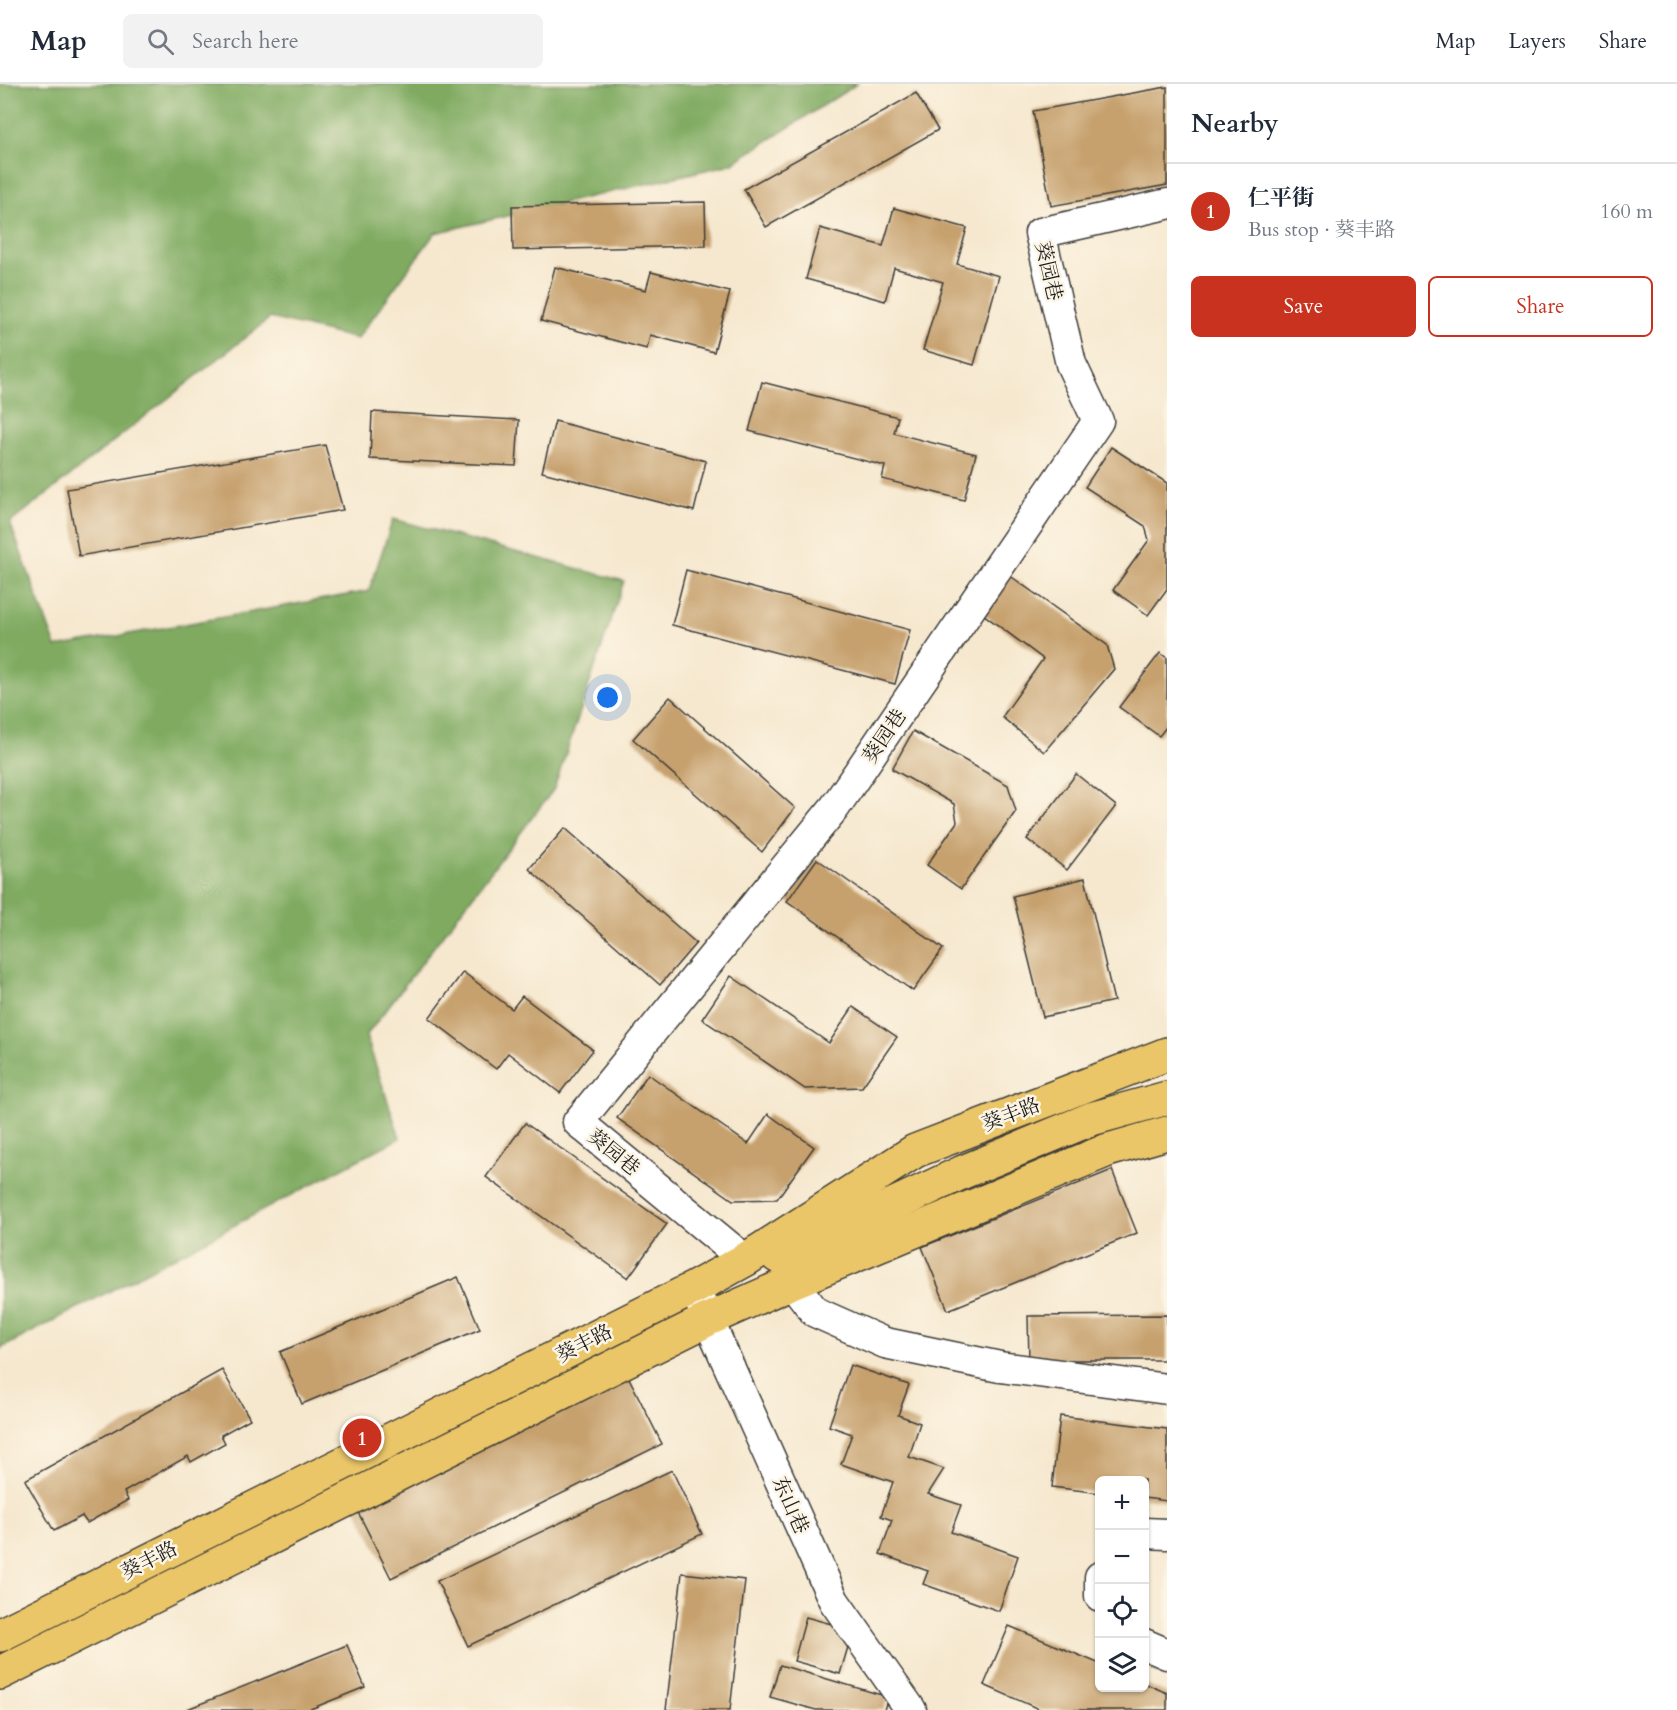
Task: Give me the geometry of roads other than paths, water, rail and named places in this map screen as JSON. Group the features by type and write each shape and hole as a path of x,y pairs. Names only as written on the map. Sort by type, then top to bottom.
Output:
{"main road":[{"name":"葵丰路","path":"0,1635 694,1288 745,1260 915,1151 1167,1054"},
{"path":"694,1288 828,1236 963,1172 1091,1119 1167,1098"},
{"name":"葵丰路","path":"0,1673 709,1319 1108,1150 1167,1133"},
{"path":"709,1319 828,1236"}],"street":[{"name":"葵园巷","path":"745,1260 578,1122 835,807 1098,421 1071,364 1040,233 1167,204"},
{"path":"792,1282 814,1312 885,1343 1000,1367 1167,1389"},
{"name":"东山巷","path":"694,1288 834,1601 911,1710"},
{"path":"1149,1533 1167,1534"},
{"path":"1149,1646 1167,1654"}],"place":[{"name":"仁平街","path":"362,1438"}]}
